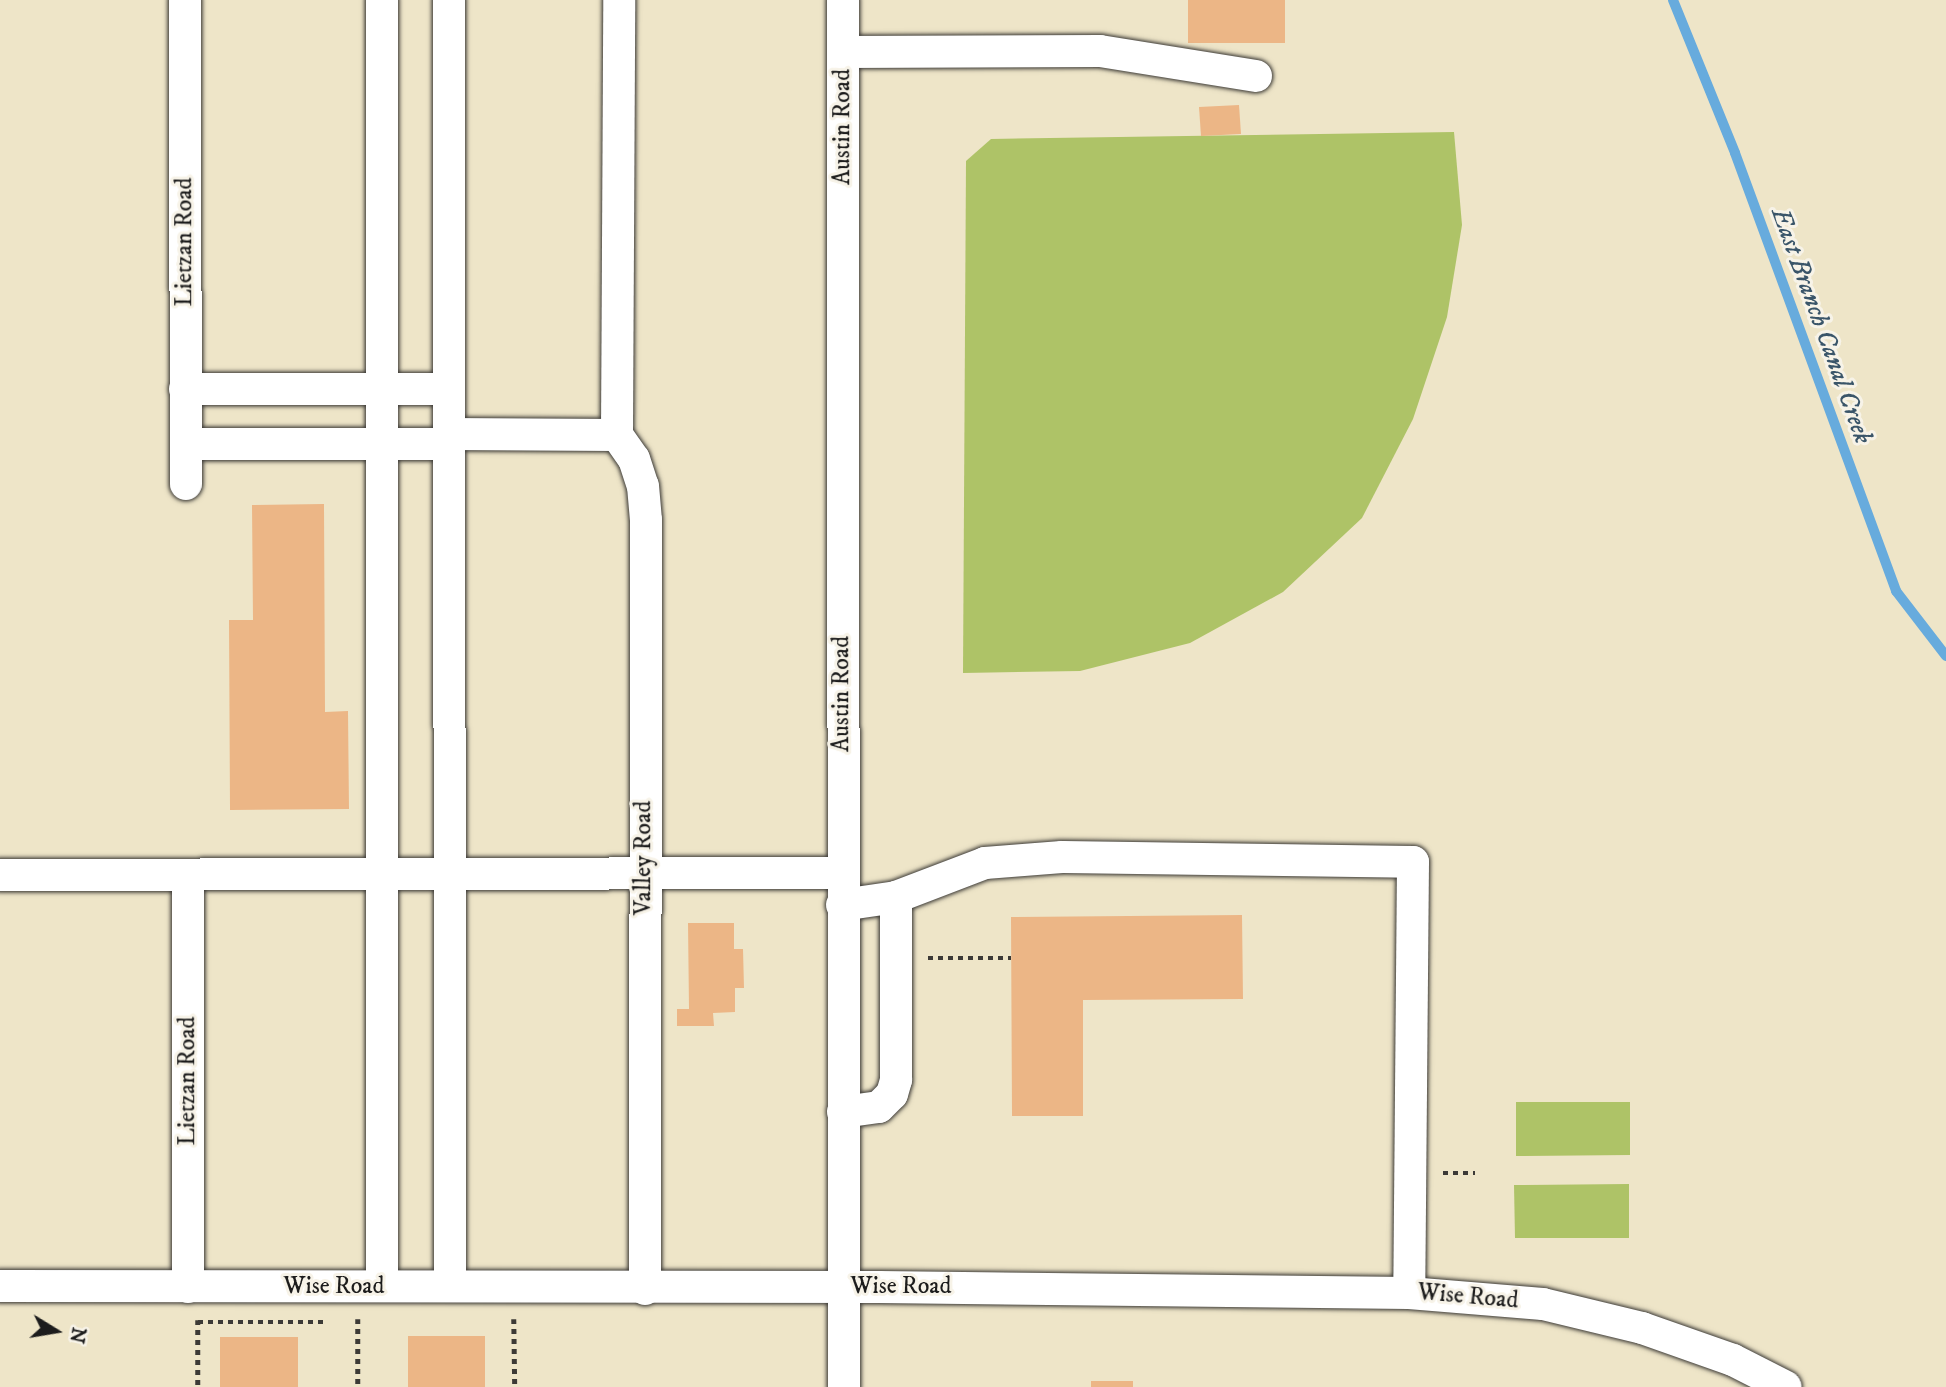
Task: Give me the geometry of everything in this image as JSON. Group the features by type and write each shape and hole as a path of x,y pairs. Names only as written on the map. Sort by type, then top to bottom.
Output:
{"street":[{"name":"Lietzan Road","path":"185,0 186,484"},
{"path":"370,1286 382,874 382,0"},
{"path":"449,0 450,1286"},
{"path":"186,444 382,444 449,439 617,435 619,0"},
{"name":"Austin Road","path":"843,0 841,873 844,1387"},
{"path":"843,52 1100,51 1256,76"},
{"path":"185,389 449,388"},
{"name":"Valley Road","path":"617,435 635,459 643,486 646,520 645,1289"},
{"path":"842,905 896,897 985,863 1062,857 1413,862 1409,1293"},
{"path":"0,875 841,873"},
{"name":"Lietzan Road","path":"188,875 193,1287"},
{"path":"843,1112 879,1107 892,1094 895,1080 896,897"},
{"name":"Wise Road","path":"0,1286 645,1289 844,1287 1409,1293 1543,1304 1642,1328 1733,1360 1786,1387"}],"path":[{"path":"358,1387 370,1286"},
{"path":"193,1287 198,1387"},
{"path":"514,1287 515,1387"}],"green space":[{"path":"1454,132 1462,225 1447,317 1413,419 1362,518 1283,592 1190,643 1080,671 963,673 966,161 991,139"},
{"path":"1516,1102 1630,1102 1630,1155 1516,1156"},
{"path":"1629,1184 1629,1238 1515,1238 1514,1185"}],"building":[{"path":"1188,0 1285,0 1285,43 1188,43"},
{"path":"1239,105 1241,134 1201,136 1199,107"},
{"path":"324,504 325,712 348,711 349,809 230,810 229,620 253,620 252,505"},
{"path":"1242,915 1243,999 1083,1000 1083,1116 1012,1116 1011,917"},
{"path":"688,923 734,923 734,949 743,949 744,988 735,988 735,1012 713,1013 714,1026 677,1026 677,1009 689,1009"},
{"path":"408,1336 485,1336 485,1387 408,1387"},
{"path":"220,1337 298,1337 298,1387 220,1387"},
{"path":"1091,1381 1133,1381 1133,1387 1091,1387"}],"waterway":[{"name":"East Branch Canal Creek","path":"1673,0 1735,153 1896,591 1946,656"}]}
